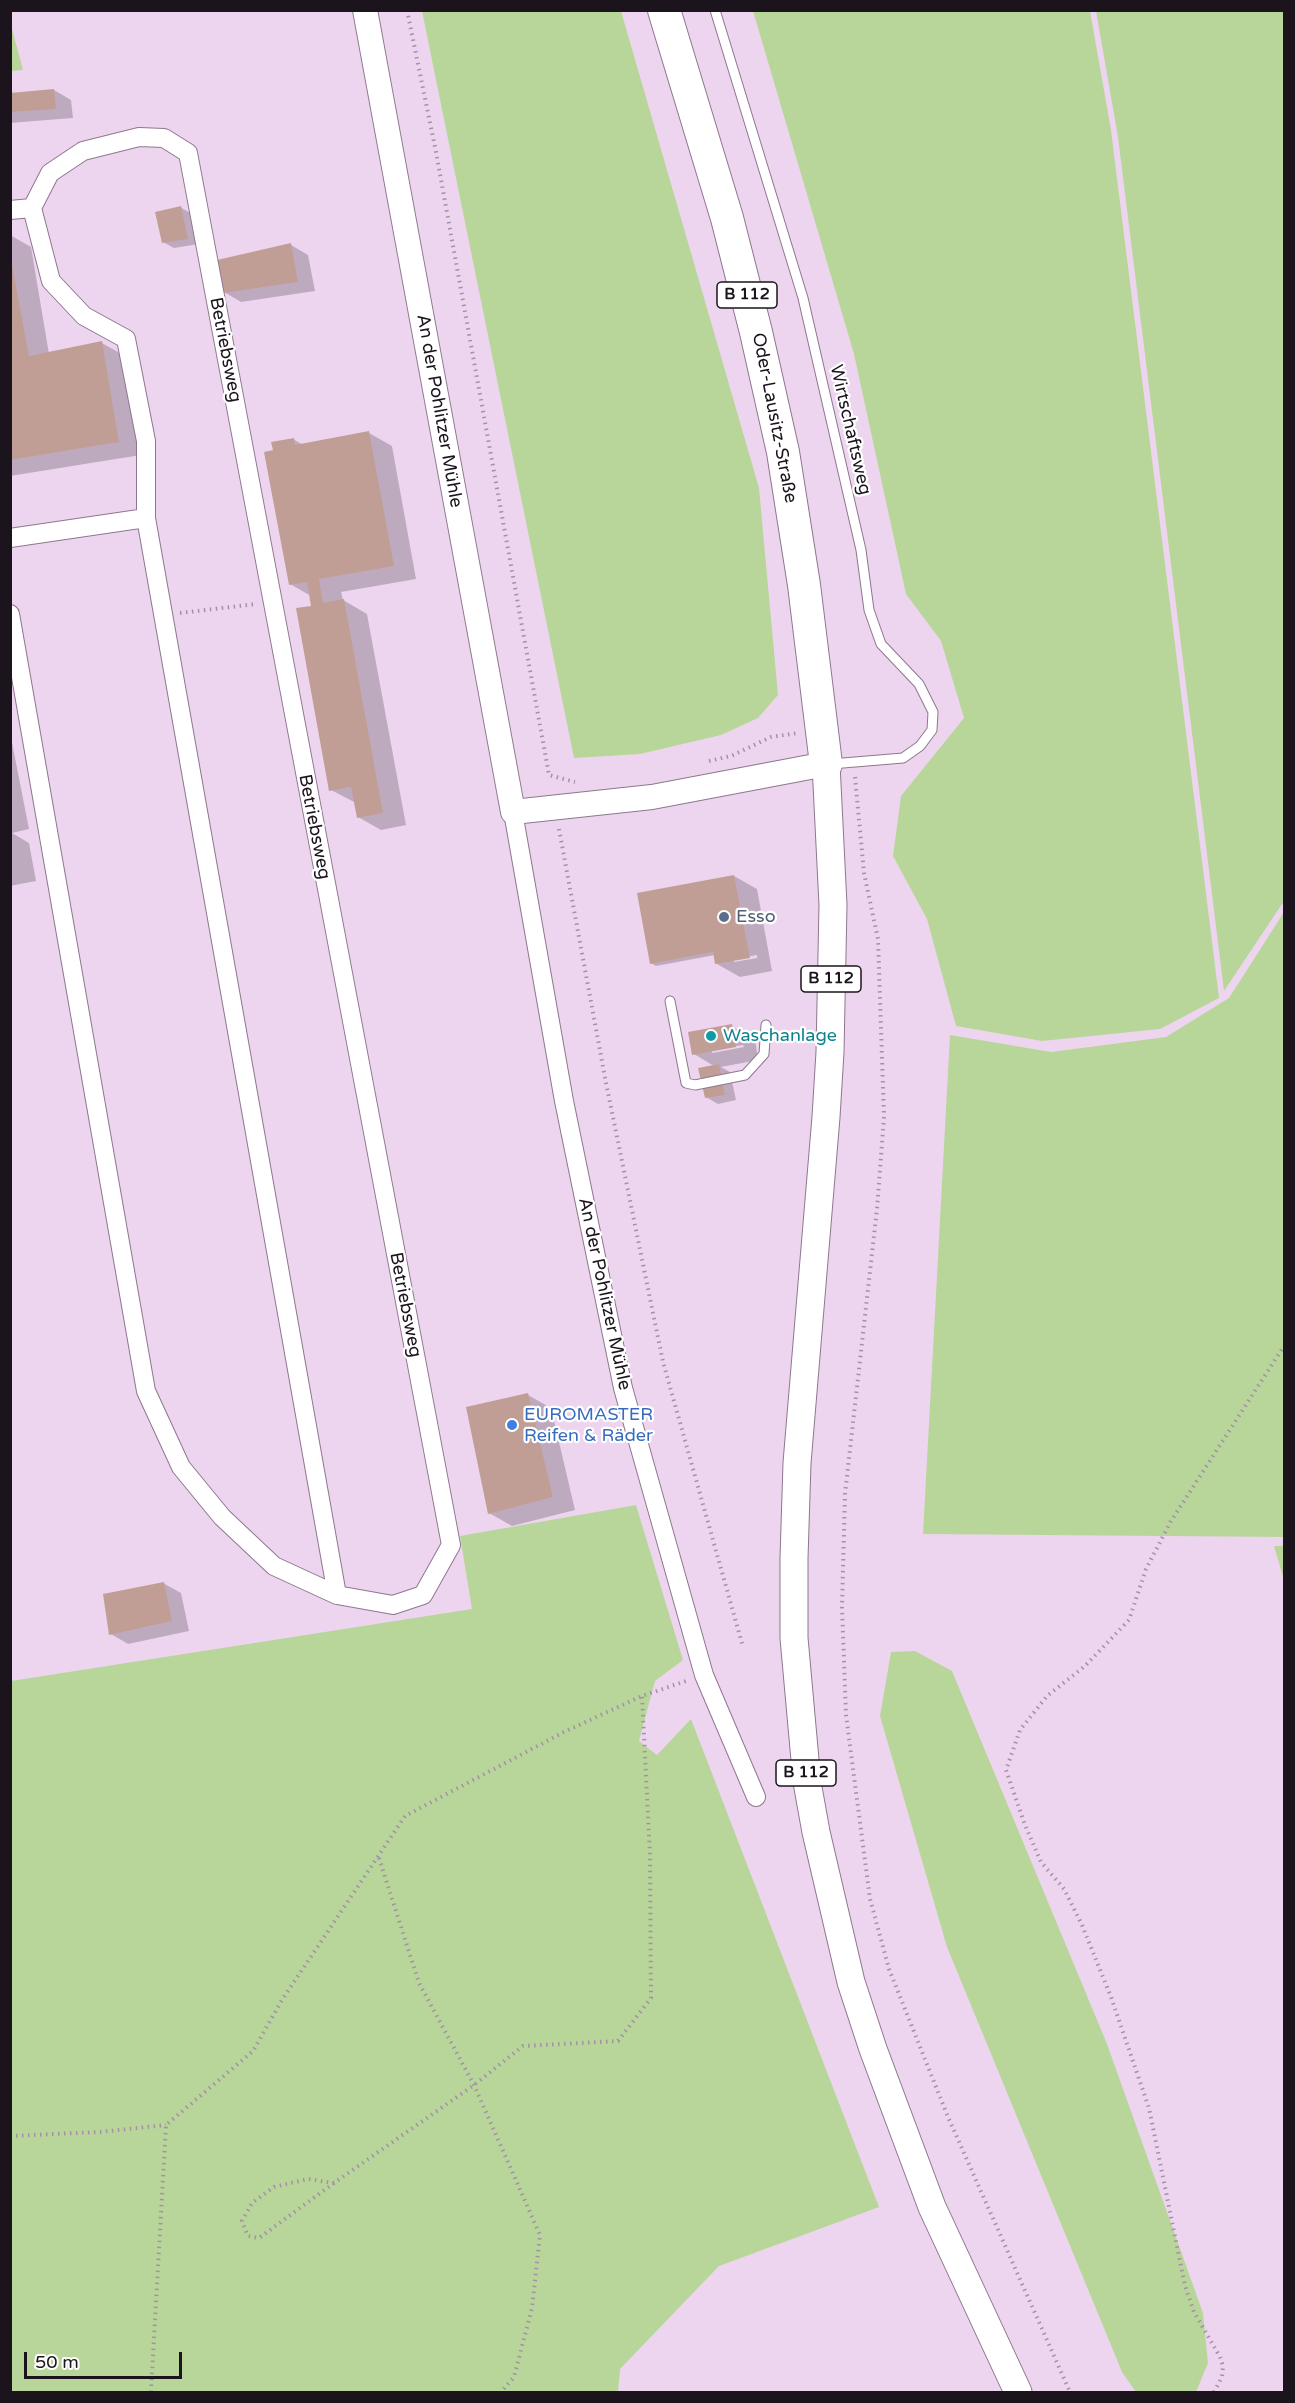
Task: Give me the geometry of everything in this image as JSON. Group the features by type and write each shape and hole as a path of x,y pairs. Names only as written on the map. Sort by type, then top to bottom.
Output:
{"highway":[{"name":"Oder-Lausitz-Straße","path":"663,10 727,218 756,332 783,452 801,563 822,732 840,763"}],"main road":[{"name":"An der Pohlitzer Mühle","path":"365,10 513,812"},
{"path":"513,812 652,797 840,763"},
{"name":"B 112","path":"840,763 833,905 830,1052 797,1463 794,1558 795,1649 807,1782 816,1832 851,1982 873,2049 932,2207 1018,2392"}],"street":[{"name":"Betriebsweg","path":"10,614 146,1391 181,1467 222,1517 274,1566 337,1595 393,1605 423,1595 450,1545 188,153 164,138 139,137 83,152 50,173 32,208"},
{"path":"10,210 32,208 51,281 84,316 126,339 146,441 146,518 165,614 337,1595"},
{"path":"10,538 146,518"},
{"name":"An der Pohlitzer Mühle","path":"513,812 564,1101 622,1388 704,1675 756,1797"}],"lane":[{"name":"Wirtschaftsweg","path":"716,10 803,298 861,550 869,610 880,644 919,684 933,712 932,730 920,746 903,758 840,763"},
{"path":"670,1001 686,1083 695,1085 745,1075 764,1054 766,1025"}],"path":[{"path":"407,10 438,164 606,1083 663,1362 743,1647"},
{"path":"165,614 272,602"},
{"path":"699,764 731,756 771,737 822,732"},
{"path":"840,763 878,939 883,1026 884,1117 877,1209 845,1494 843,1596 846,1715 870,1899 888,1969 948,2117 1070,2392"},
{"path":"549,775 581,782"},
{"path":"1214,2392 1222,2377 1223,2366 1194,2312 1185,2286 1149,2108 1112,1997 1082,1925 1064,1889 1041,1862 1006,1770 1020,1730 1047,1696 1085,1666 1129,1620 1146,1569 1171,1521 1284,1346"},
{"path":"10,2136 166,2126 253,2051 282,2000 405,1816 564,1732 642,1696 704,1675"},
{"path":"334,2183 308,2179 274,2187 252,2203 242,2221 248,2236 259,2238 474,2085 523,2046 618,2041 651,1998 651,1855 642,1696"},
{"path":"378,1858 419,1983 474,2085 540,2235 532,2308 513,2377 501,2392"},
{"path":"151,2392 166,2126"}],"green space":[{"path":"422,11 621,11 759,488 778,695 758,718 721,735 640,754 574,758"},
{"path":"753,11 1090,11 1111,130 1219,998 1160,1029 1042,1041 956,1026 927,919 893,856 901,796 964,718 941,641 906,594 854,354"},
{"path":"1096,11 1284,11 1284,901 1224,991 1118,137"},
{"path":"11,25 23,70 11,71"},
{"path":"1284,912 1284,1537 923,1534 950,1035 1051,1052 1166,1037 1229,998"},
{"path":"636,1505 683,1660 655,1681 639,1741 657,1755 691,1719 879,2207 719,2266 620,2369 618,2392 11,2392 11,1681 472,1609 460,1536"},
{"path":"1274,1546 1284,1546 1284,1580"},
{"path":"915,1651 952,1671 1107,2044 1203,2313 1208,2363 1196,2392 1136,2392 1122,2372 947,1947 880,1716 891,1652"}],"building":[{"path":"54,89 56,109 10,112 10,93"},
{"path":"181,206 188,239 162,243 155,212"},
{"path":"291,243 298,282 223,293 217,260"},
{"path":"10,254 29,356 102,341 119,442 10,460"},
{"path":"369,431 394,566 319,579 323,603 344,599 383,813 357,818 351,787 329,791 296,608 311,606 307,582 289,585 264,452 273,450 271,442 294,438 295,445"},
{"path":"734,875 750,958 715,964 713,952 650,964 637,893"},
{"name":"Waschanlage","path":"732,1024 736,1047 692,1055 688,1032"},
{"path":"719,1064 725,1095 705,1098 698,1068"},
{"path":"528,1393 553,1497 488,1514 466,1407"},
{"path":"164,1582 172,1621 109,1635 103,1594"}],"place":[{"name":"Esso","path":"724,917"},
{"name":"Waschanlage","path":"711,1036"},
{"name":"EUROMASTER Reifen & Räder","path":"512,1425"}]}
